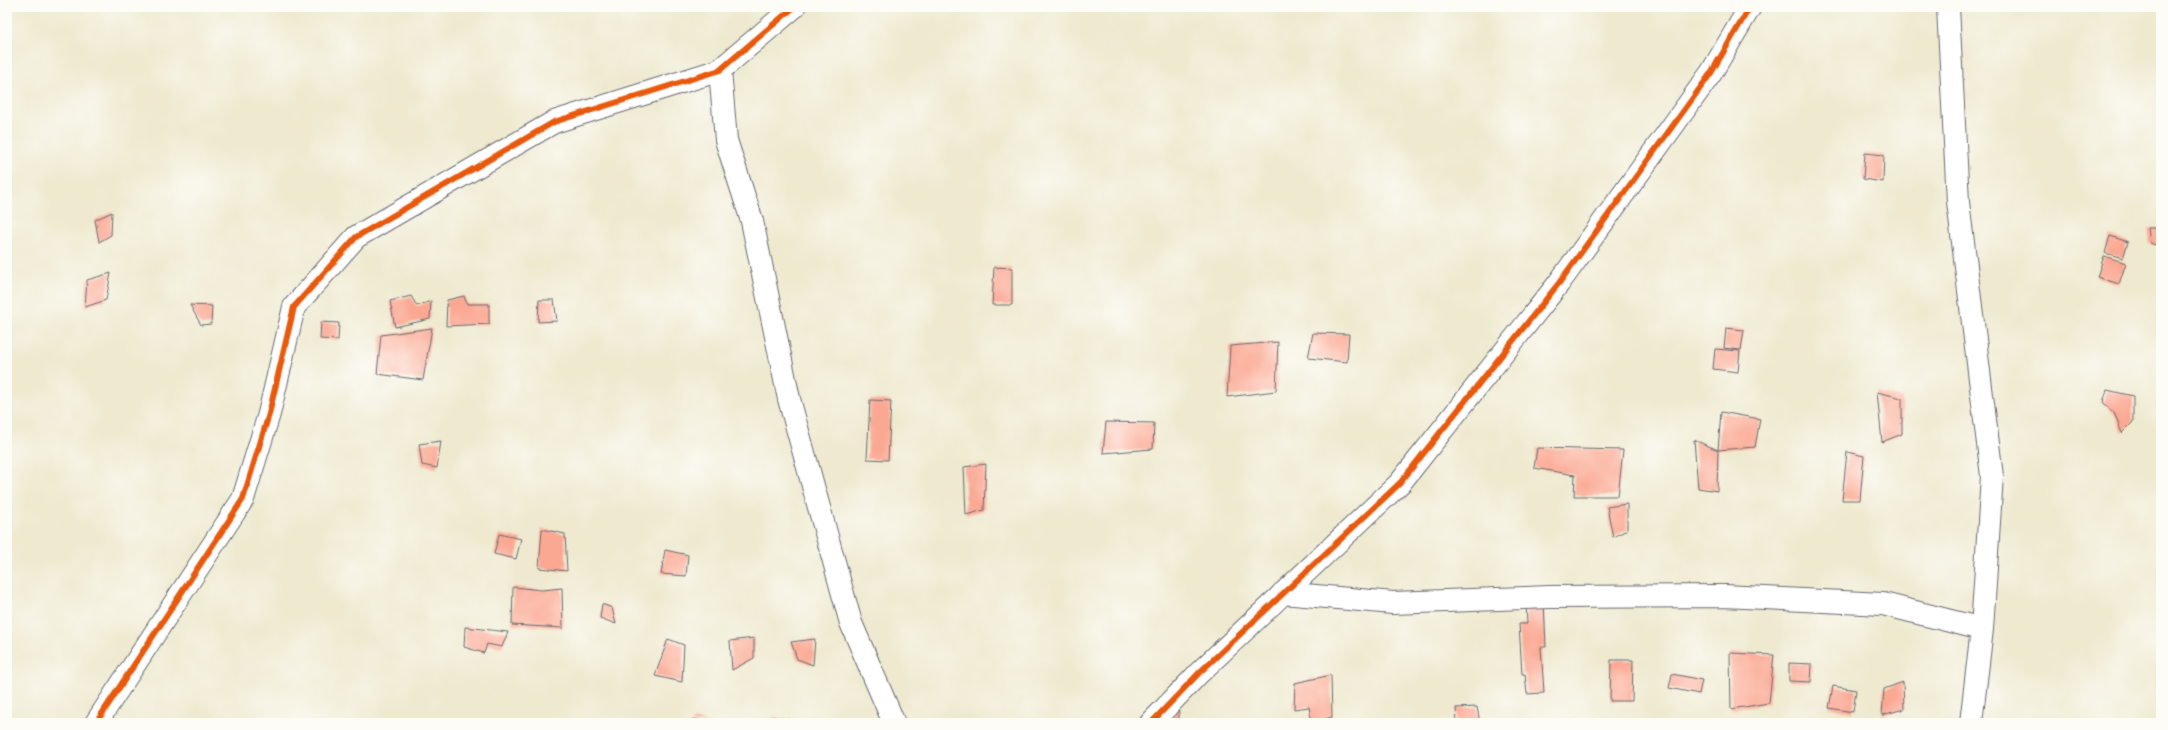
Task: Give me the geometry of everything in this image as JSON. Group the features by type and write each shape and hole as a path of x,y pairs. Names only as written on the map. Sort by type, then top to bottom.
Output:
{"street":[{"path":"96,723 243,499 269,414 294,307 356,237 554,122 720,70 794,7"},
{"path":"1151,723 1199,673 1400,483 1582,251 1711,73 1750,7"},
{"path":"1948,7 1958,202 1992,476 1982,629 1971,723"},
{"path":"720,70 726,140 752,221 789,399 851,623 894,723"},
{"path":"1283,593 1393,603 1549,597 1724,596 1883,604 1982,629"}],"building":[{"path":"1865,153 1884,155 1883,182 1863,179"},
{"path":"112,212 111,235 99,242 95,220"},
{"path":"2148,228 2161,228 2161,247 2150,243"},
{"path":"2110,236 2128,242 2123,258 2105,253"},
{"path":"2104,256 2126,263 2119,284 2097,277"},
{"path":"994,267 1012,268 1012,305 992,305"},
{"path":"111,273 106,300 85,307 87,280"},
{"path":"411,296 417,306 431,301 430,319 395,327 390,301"},
{"path":"464,296 467,304 489,304 489,324 446,326 447,300"},
{"path":"539,300 554,300 557,321 538,322"},
{"path":"190,305 212,306 211,324 201,325"},
{"path":"321,322 339,323 338,340 320,339"},
{"path":"432,328 423,380 377,374 381,335"},
{"path":"1726,328 1744,330 1741,350 1724,348"},
{"path":"1313,333 1349,334 1347,362 1308,358"},
{"path":"1278,342 1276,391 1227,397 1230,346"},
{"path":"1715,349 1740,351 1738,372 1713,369"},
{"path":"2107,390 2133,396 2133,422 2122,433 2115,415 2103,402"},
{"path":"1877,392 1902,398 1902,434 1882,442"},
{"path":"870,400 891,401 888,460 867,459"},
{"path":"1721,412 1760,419 1755,447 1718,450"},
{"path":"1106,422 1154,423 1153,449 1103,453"},
{"path":"1694,440 1718,450 1717,491 1698,488"},
{"path":"441,441 437,468 422,465 419,444"},
{"path":"1537,448 1623,450 1618,496 1574,496 1575,475 1534,468"},
{"path":"1847,452 1864,456 1860,500 1842,500"},
{"path":"986,464 984,510 966,515 964,467"},
{"path":"1627,504 1627,530 1613,537 1607,507"},
{"path":"542,529 565,534 567,571 539,568"},
{"path":"499,534 521,539 516,559 494,554"},
{"path":"665,550 688,555 686,576 661,574"},
{"path":"513,587 542,590 562,588 563,628 512,625"},
{"path":"1544,602 1546,647 1541,647 1544,693 1527,694 1525,674 1522,674 1519,624 1527,624 1526,603"},
{"path":"602,604 612,608 616,624 600,618"},
{"path":"465,627 508,632 502,647 487,644 484,653 464,647"},
{"path":"754,638 754,658 732,670 730,641"},
{"path":"668,639 684,645 682,682 655,676"},
{"path":"815,639 813,665 797,659 791,642"},
{"path":"1730,653 1774,655 1769,703 1731,709"},
{"path":"1611,660 1633,660 1632,701 1610,701"},
{"path":"1789,663 1812,664 1811,682 1789,681"},
{"path":"1672,674 1702,680 1699,694 1669,688"},
{"path":"1331,675 1332,717 1312,723 1309,707 1294,709 1295,683"},
{"path":"1903,682 1904,709 1882,715 1884,689"},
{"path":"1833,686 1856,690 1853,712 1829,708"},
{"path":"1179,703 1179,723 1158,723"},
{"path":"1477,707 1480,723 1457,723 1456,708"},
{"path":"773,717 809,722 772,723"},
{"path":"693,719 705,722 705,723 692,723"}],"cycle path":[{"path":"96,723 243,499 269,414 294,307 356,237 554,122 720,70 794,7"},
{"path":"1151,723 1199,673 1400,483 1559,283 1711,73 1750,7"}]}
